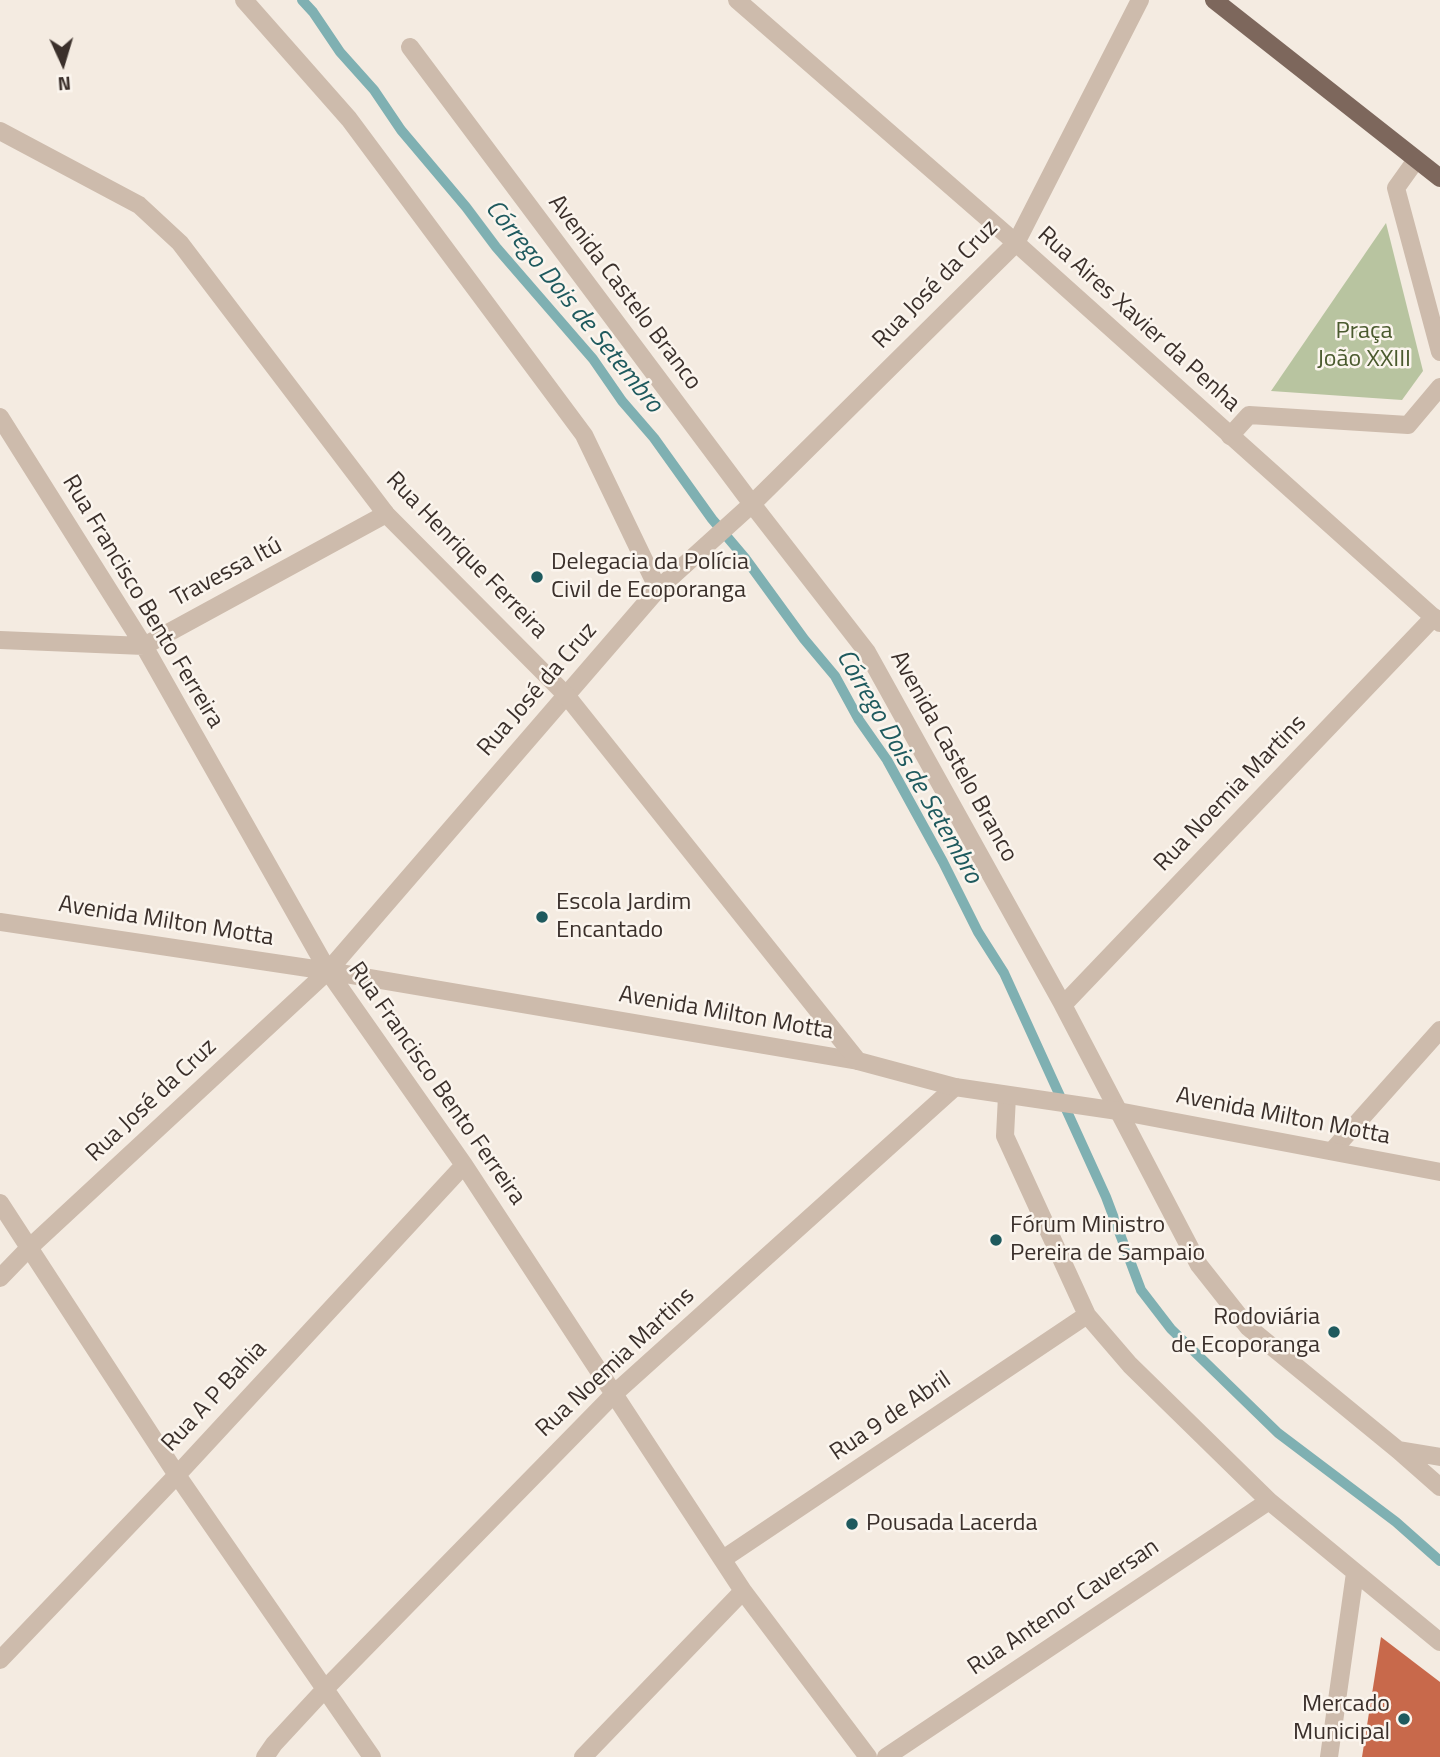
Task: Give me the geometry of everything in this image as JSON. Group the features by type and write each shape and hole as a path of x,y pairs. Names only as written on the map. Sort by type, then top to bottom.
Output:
{"main road":[{"path":"1214,0 1440,178"}],"street":[{"path":"244,0 349,119 584,435 658,589"},
{"name":"Rua Aires Xavier da Penha","path":"737,0 1016,243 1437,620"},
{"name":"Rua José da Cruz","path":"0,1278 328,971 658,589 752,504 1016,243 1140,0"},
{"name":"Avenida Castelo Branco","path":"410,47 752,504 867,652 1063,1005 1199,1265 1248,1327 1440,1487"},
{"name":"Rua Henrique Ferreira","path":"0,131 139,205 180,243 386,514 566,695 858,1061"},
{"path":"1416,160 1396,188 1440,352"},
{"path":"1230,436 1249,415 1408,425 1440,387"},
{"name":"Rua Francisco Bento Ferreira","path":"0,417 144,646 328,971 464,1165 743,1591 868,1757"},
{"name":"Travessa Itú","path":"144,646 386,514"},
{"name":"Rua Noemia Martins","path":"1063,1005 1437,620"},
{"path":"0,640 144,646"},
{"name":"Avenida Milton Motta","path":"0,922 328,971 858,1061 955,1087 1118,1111 1440,1172"},
{"path":"1332,1152 1440,1030"},
{"name":"Rua Noemia Martins","path":"265,1757 325,1689 615,1393 955,1087"},
{"path":"1007,1096 1005,1136 1087,1315 1130,1365 1269,1501 1440,1642"},
{"name":"Rua A P Bahia","path":"0,1660 177,1475 464,1165"},
{"path":"0,1203 177,1475 372,1757"},
{"name":"Rua 9 de Abril","path":"723,1559 1087,1315"},
{"path":"1398,1450 1440,1457"},
{"name":"Rua Antenor Caversan","path":"886,1757 1269,1501"},
{"path":"1329,1757 1355,1573"},
{"path":"583,1757 743,1591"}],"green space":[{"name":"Praça João XXIII","path":"1386,223 1423,371 1402,400 1271,391"}],"building":[{"name":"Mercado Municipal","path":"1381,1637 1440,1682 1440,1757 1362,1757"}],"waterway":[{"name":"Córrego Dois de Setembro","path":"302,0 340,52 374,90 401,130 496,247 593,359 712,519 835,676 859,720 887,760 978,932 1004,973 1106,1197 1141,1290 1171,1329 1278,1433 1396,1522 1440,1561"}],"place":[{"name":"Delegacia da Polícia Civil de Ecoporanga","path":"537,577"},
{"name":"Escola Jardim Encantado","path":"542,917"},
{"name":"Fórum Ministro Pereira de Sampaio","path":"996,1240"},
{"name":"Rodoviária de Ecoporanga","path":"1334,1332"},
{"name":"Pousada Lacerda","path":"852,1524"},
{"name":"Mercado Municipal","path":"1404,1719"}]}
